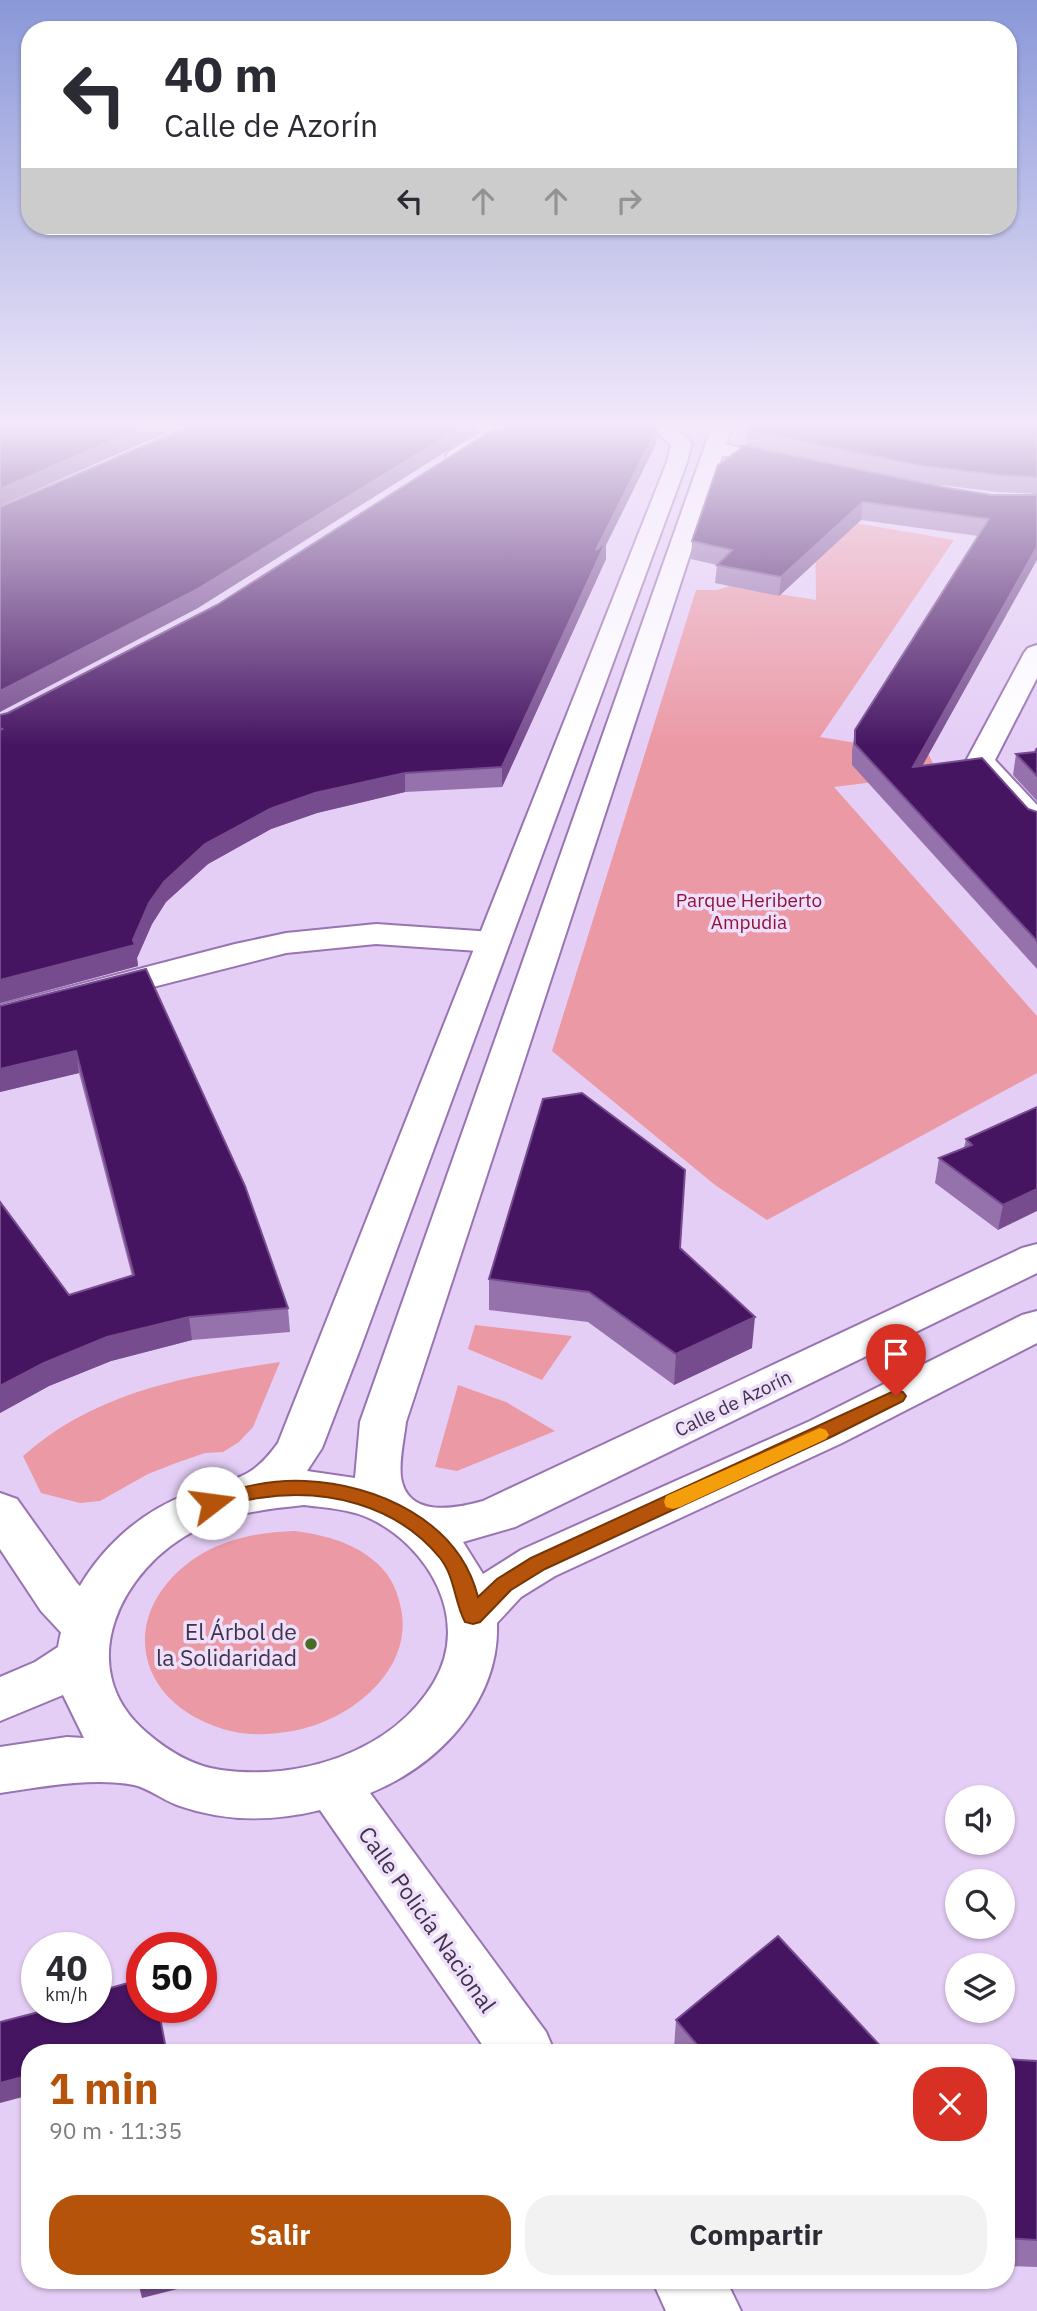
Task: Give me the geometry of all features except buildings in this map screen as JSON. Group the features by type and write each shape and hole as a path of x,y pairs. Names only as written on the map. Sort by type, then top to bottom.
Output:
{"main road":[{"path":"258,1490 283,1471 299,1448 651,531"},
{"path":"0,1511 59,1597 84,1642 90,1697 110,1733 143,1763 184,1784 232,1795 283,1795 333,1785 384,1763 424,1733 453,1696 470,1656 473,1616 464,1583 447,1553 405,1517 378,1477 383,1422 663,531"},
{"path":"1037,653 980,761 1037,823"},
{"path":"0,1016 234,954 286,943 376,934 493,943"},
{"name":"Calle de Azorín","path":"405,1517 464,1524 498,1514 1037,1257"},
{"path":"473,1616 504,1584 538,1563 826,1432 1037,1325"},
{"path":"0,1700 53,1677 84,1642 104,1586 131,1551 179,1518 212,1503 258,1490 304,1488 348,1493 405,1517"},
{"path":"0,1770 67,1760 143,1763"},
{"name":"Calle Policía Nacional","path":"333,1785 518,2044"},
{"path":"691,2289 707,2311"}],"green space":[{"name":"Parque Heriberto Ampudia","path":"815,531 901,531 954,540 820,737 929,755 938,774 834,787 1037,1016 1037,1073 767,1220 715,1185 552,1051 696,590 717,590 730,586 816,600"},
{"path":"475,1325 572,1336 542,1380 468,1349"},
{"path":"280,1362 253,1427 239,1442 223,1452 205,1453 148,1474 100,1501 80,1503 41,1493 23,1456 51,1434 112,1401 211,1373"},
{"path":"458,1385 506,1402 555,1431 457,1471 435,1467"},
{"path":"295,1531 346,1544 364,1553 387,1574 400,1604 403,1628 398,1650 389,1670 356,1704 315,1725 293,1731 249,1734 200,1720 174,1702 156,1680 146,1654 146,1628 155,1601 174,1576 203,1553 248,1536"}],"slow traffic":[{"path":"673,1502 820,1435"}],"place":[{"name":"El Árbol de la Solidaridad","path":"311,1644"}],"route":[{"path":"212,1503 258,1490 304,1488 348,1493 389,1507 422,1528 447,1553 464,1583 473,1616 504,1584 538,1563 826,1432 896,1396"}]}
